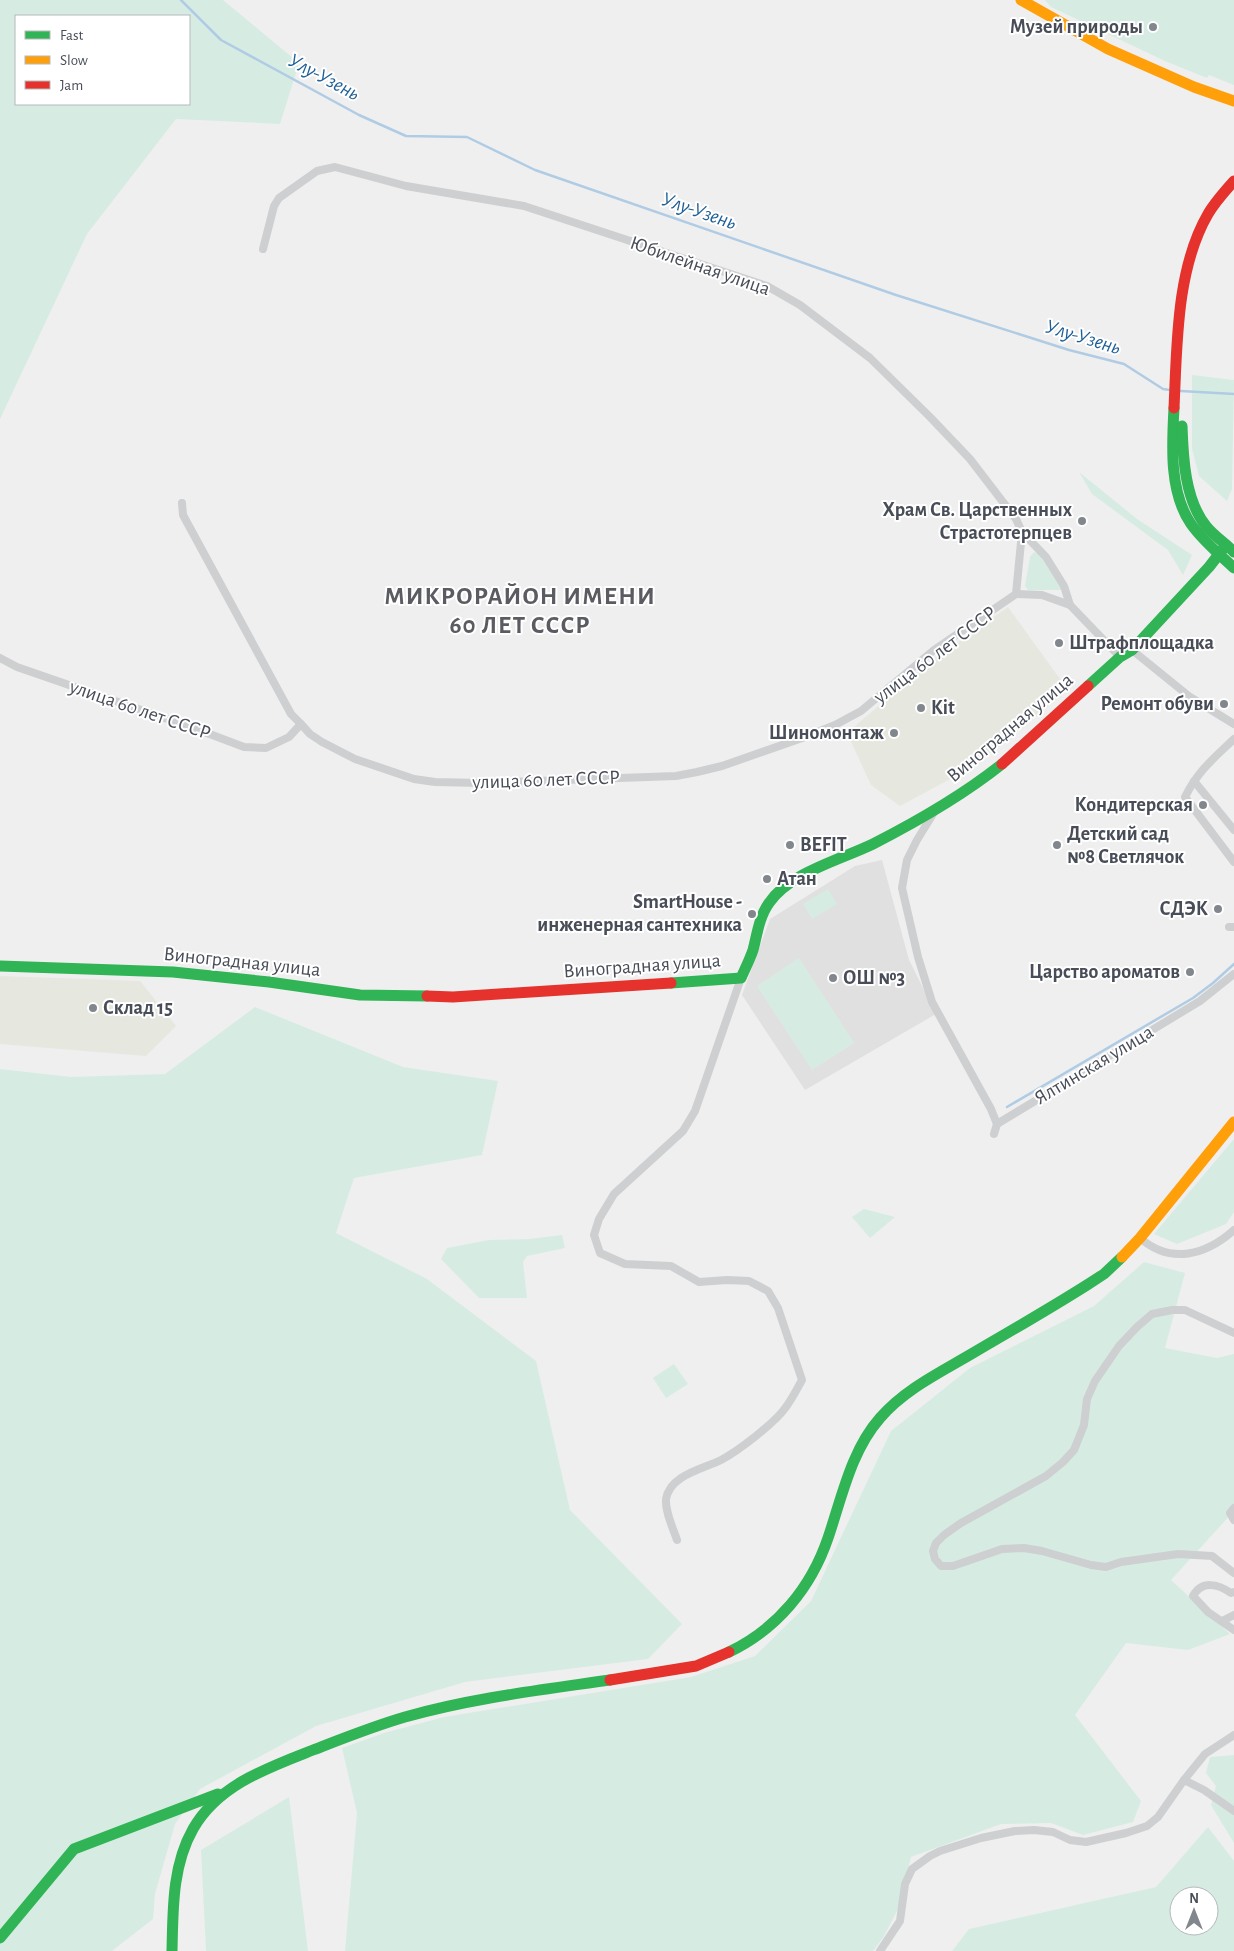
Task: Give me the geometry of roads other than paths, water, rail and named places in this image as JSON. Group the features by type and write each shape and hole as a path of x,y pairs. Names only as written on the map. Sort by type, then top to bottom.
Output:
{"main road":[{"path":"1021,0 1108,48 1194,88 1234,101"},
{"path":"1234,181 1211,208 1203,224 1190,262 1182,297 1178,397 1172,448 1181,505 1193,527 1234,568"},
{"path":"1179,379 1196,266 1206,222 1234,186"},
{"path":"1178,397 1185,468 1197,512 1205,524 1230,548"},
{"name":"Виноградная улица","path":"0,966 172,972 269,982 360,995 444,997 740,978 752,952 762,917 768,904 781,889 802,876 872,844 935,811 976,785 1011,757 1120,657 1132,650 1219,554 1230,548"},
{"path":"172,1951 173,1900 176,1868 181,1853 202,1814 213,1802 247,1778 292,1757 377,1725 420,1713 481,1700 696,1666 716,1660 745,1644 763,1631 795,1601 807,1584 819,1561 854,1458 862,1441 882,1416 915,1388 1104,1274 1140,1238 1234,1122"},
{"path":"0,1938 74,1849 229,1790"}],"street":[{"name":"Юбилейная улица","path":"263,249 274,206 279,198 317,172 335,167 406,186 524,206 767,286 800,305 870,358 910,396 970,459 1016,519 1022,532 1046,557 1064,586 1070,605 1120,657"},
{"path":"182,503 183,516 291,714 301,724"},
{"name":"улица 60 лет СССР","path":"0,658 17,667 244,747 266,748 288,737 301,724 310,734 322,742 355,759 414,779 435,782 482,783 676,776 722,766 805,737 836,725 861,711 934,650 1016,594 1022,532"},
{"path":"1016,594 1042,595 1070,605"},
{"path":"1132,650 1190,697 1234,724"},
{"path":"1234,739 1202,768 1185,798 1234,862"},
{"path":"1194,780 1234,830"},
{"path":"935,811 916,840 907,860 902,888 918,957 932,1002 991,1109 997,1124 994,1134"},
{"name":"Ялтинская улица","path":"997,1124 1200,1001 1234,974"},
{"path":"677,1540 667,1509 666,1498 675,1482 720,1460 751,1439 786,1408 802,1380 778,1308 768,1291 749,1281 699,1282 671,1266 625,1264 600,1254 594,1235 598,1219 614,1194 683,1130 695,1111 740,978"},
{"path":"1140,1238 1150,1247 1188,1254 1202,1251 1220,1242 1234,1230"},
{"path":"1234,1333 1185,1310 1172,1310 1152,1314 1136,1327 1095,1381 1087,1399 1084,1425 1080,1436 1074,1450 1063,1462 1046,1476 961,1523 936,1543 933,1551 935,1559 941,1566 953,1566 1002,1549 1024,1548 1106,1567 1130,1560 1178,1554 1205,1555 1212,1556 1234,1573"},
{"path":"1234,1508 1230,1513 1234,1520"},
{"path":"1233,1593 1222,1587 1207,1584 1197,1589 1193,1596 1203,1607 1234,1630"},
{"path":"1222,1621 1234,1615"},
{"path":"880,1951 900,1921 906,1884 912,1869 930,1856 982,1838 1015,1831 1053,1832 1070,1840 1086,1842 1147,1826 1158,1817 1205,1754 1234,1735"},
{"path":"1184,1780 1204,1790 1234,1811"}],"waterway":[{"name":"Улу-Узень","path":"181,0 221,40 359,115 406,136 467,137 535,170 896,295 1069,350 1124,364 1163,389 1170,390"},
{"name":"Улу-Узень","path":"1181,391 1234,394"},
{"path":"1007,1107 1193,998 1234,964"}],"place":[{"name":"Музей природы","path":"1153,27"},
{"name":"Храм Св. Царственных Страстотерпцев","path":"1082,521"},
{"name":"Штрафплощадка","path":"1059,643"},
{"name":"Ремонт обуви","path":"1224,704"},
{"name":"Kit","path":"921,708"},
{"name":"Шиномонтаж","path":"894,733"},
{"name":"Кондитерская","path":"1203,805"},
{"name":"BEFIT","path":"790,845"},
{"name":"Детский сад №8 Светлячок","path":"1057,845"},
{"name":"Атан","path":"767,879"},
{"name":"СДЭК","path":"1218,909"},
{"name":"SmartHouse - инженерная сантехника","path":"752,914"},
{"name":"Царство ароматов","path":"1190,972"},
{"name":"ОШ №3","path":"833,978"},
{"name":"Склад 15","path":"93,1008"}],"district":[{"name":"МИКРОРАЙОН ИМЕНИ 60 ЛЕТ СССР","path":"520,610"}]}
